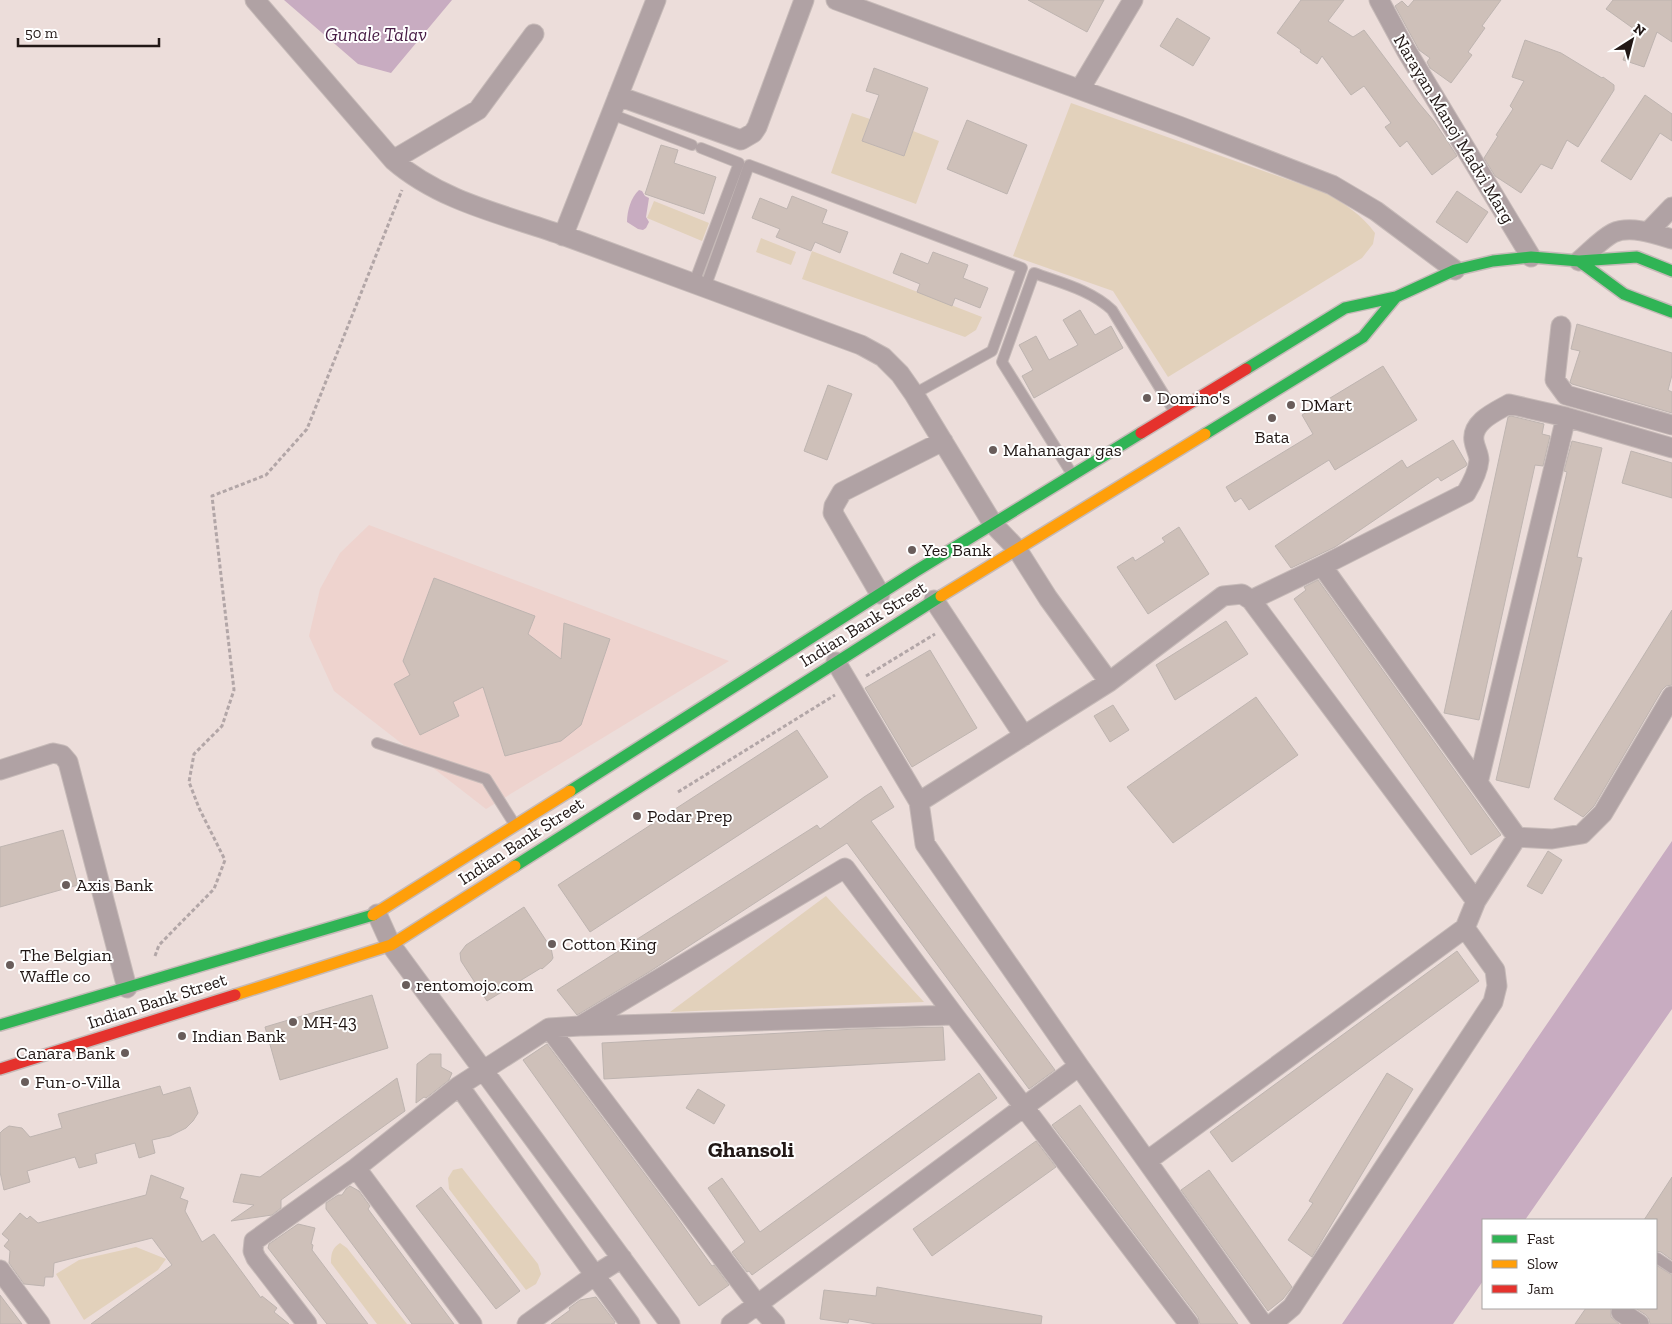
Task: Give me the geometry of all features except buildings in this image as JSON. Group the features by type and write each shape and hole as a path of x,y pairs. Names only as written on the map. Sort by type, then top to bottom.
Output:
{"street":[{"path":"255,0 393,160 409,174 449,196 861,345 882,357 900,374 914,394 993,524 1017,549 1048,598 1109,682"},
{"path":"564,236 656,0"},
{"path":"618,96 741,140 753,133 757,127 804,0"},
{"path":"836,0 1080,89 1332,185 1376,211 1455,270"},
{"path":"1080,89 1133,0"},
{"name":"Narayan Manoj Madvi Marg","path":"1379,0 1406,50 1531,257"},
{"path":"393,160 478,110 534,34"},
{"path":"1649,232 1672,207"},
{"path":"1579,261 1602,240 1615,232 1649,232 1672,240"},
{"path":"1396,297 1455,270 1493,261 1531,257 1579,261 1638,257 1672,271"},
{"path":"1579,261 1624,294 1672,312"},
{"name":"Indian Bank Street","path":"0,1025 377,914 880,594 1345,308 1396,297"},
{"name":"Indian Bank Street","path":"0,1069 391,945 934,600 1363,337 1396,297"},
{"path":"1561,326 1555,380 1566,394 1672,425"},
{"path":"1251,600 1466,493 1475,478 1479,459 1473,439 1478,424 1488,415 1509,404 1566,417 1672,448"},
{"path":"1478,783 1566,417"},
{"path":"880,594 833,514 834,506 842,492 943,441"},
{"path":"1322,566 1517,837"},
{"path":"919,802 1109,682 1224,596 1242,594 1251,600 1476,901"},
{"path":"934,600 1024,736"},
{"path":"836,662 919,802 925,844 1079,1066 1263,1324"},
{"path":"1517,837 1552,839 1582,834 1603,813 1672,696"},
{"path":"0,770 53,753 62,754 68,762 136,986"},
{"path":"1147,1161 1465,928 1476,901 1517,837"},
{"path":"580,1026 845,868 1188,1324"},
{"path":"377,914 391,945 670,1324"},
{"path":"1272,1324 1292,1307 1493,1002 1497,986 1495,970 1465,928"},
{"path":"307,1324 256,1258 253,1251 254,1241 356,1168 459,1086 549,1028 954,1015"},
{"path":"549,1028 757,1304 775,1324"},
{"path":"731,1324 1079,1066"},
{"path":"459,1086 630,1324"},
{"path":"356,1168 472,1324"},
{"path":"527,1324 622,1258"},
{"path":"0,1270 40,1324"},
{"path":"1621,1312 1639,1324"}],"lane":[{"path":"611,114 739,163 699,286"},
{"path":"699,286 748,165 1022,268 992,351 914,394"},
{"path":"1072,475 1002,362 1034,273 1086,292 1102,301 1112,310 1175,412"},
{"path":"377,743 486,780 516,826"},
{"path":"1657,1258 1672,1268"}],"path":[{"path":"136,986 159,945 214,889 225,860 199,808 189,782 194,754 222,726 234,690 212,496 266,474 307,429 409,174"}],"shaded area":[{"path":"1071,103 1326,193 1353,210 1365,221 1375,233 1373,244 1362,258 1168,377 1113,291 1013,256"},
{"path":"852,113 870,119 862,141 904,156 913,131 939,141 916,204 831,173"},
{"path":"654,201 709,223 702,241 647,218"},
{"path":"761,238 796,252 791,265 756,252"},
{"path":"812,251 982,317 976,330 965,337 802,279"},
{"path":"369,525 729,661 486,809 334,691 309,636 320,589 340,553"},
{"path":"826,896 924,1002 670,1012"},
{"path":"462,1168 538,1264 541,1274 536,1284 526,1290 449,1189 448,1178 453,1170"},
{"path":"340,1243 347,1248 407,1324 377,1324 331,1263 332,1252"},
{"path":"136,1247 166,1259 158,1270 84,1320 56,1274 79,1260"}],"water":[{"name":"Gunale Talav","path":"284,0 452,0 391,73 358,64"},
{"path":"639,190 649,198 646,217 649,222 643,230 627,222 630,204"},
{"path":"1672,841 1672,1009 1526,1219 1482,1219 1482,1282 1453,1324 1342,1324"}],"traffic: fast":[{"path":"1246,369 1345,308 1396,297 1455,270 1493,261 1531,257 1579,261 1637,257 1672,271"},
{"path":"1579,261 1624,294 1672,312"},
{"path":"1205,434 1363,337 1396,297"},
{"path":"570,791 916,571 1141,433"},
{"path":"515,866 941,596"},
{"path":"0,1025 373,915"}],"traffic: slow":[{"path":"941,596 1205,434"},
{"path":"373,915 570,791"},
{"path":"235,995 391,945 515,866"}],"traffic: jam":[{"path":"1141,433 1246,369"},
{"path":"0,1069 235,995"}],"place":[{"name":"Domino's","path":"1147,398"},
{"name":"DMart","path":"1291,405"},
{"name":"Bata","path":"1272,418"},
{"name":"Mahanagar gas","path":"993,450"},
{"name":"Yes Bank","path":"912,550"},
{"name":"Podar Prep","path":"637,816"},
{"name":"Axis Bank","path":"66,885"},
{"name":"Cotton King","path":"552,944"},
{"name":"The Belgian Waffle co","path":"10,965"},
{"name":"rentomojo.com","path":"406,985"},
{"name":"MH-43","path":"293,1022"},
{"name":"Indian Bank","path":"182,1036"},
{"name":"Canara Bank","path":"125,1053"},
{"name":"Fun-o-Villa","path":"25,1082"}],"district":[{"name":"Ghansoli","path":"751,1149"}]}
